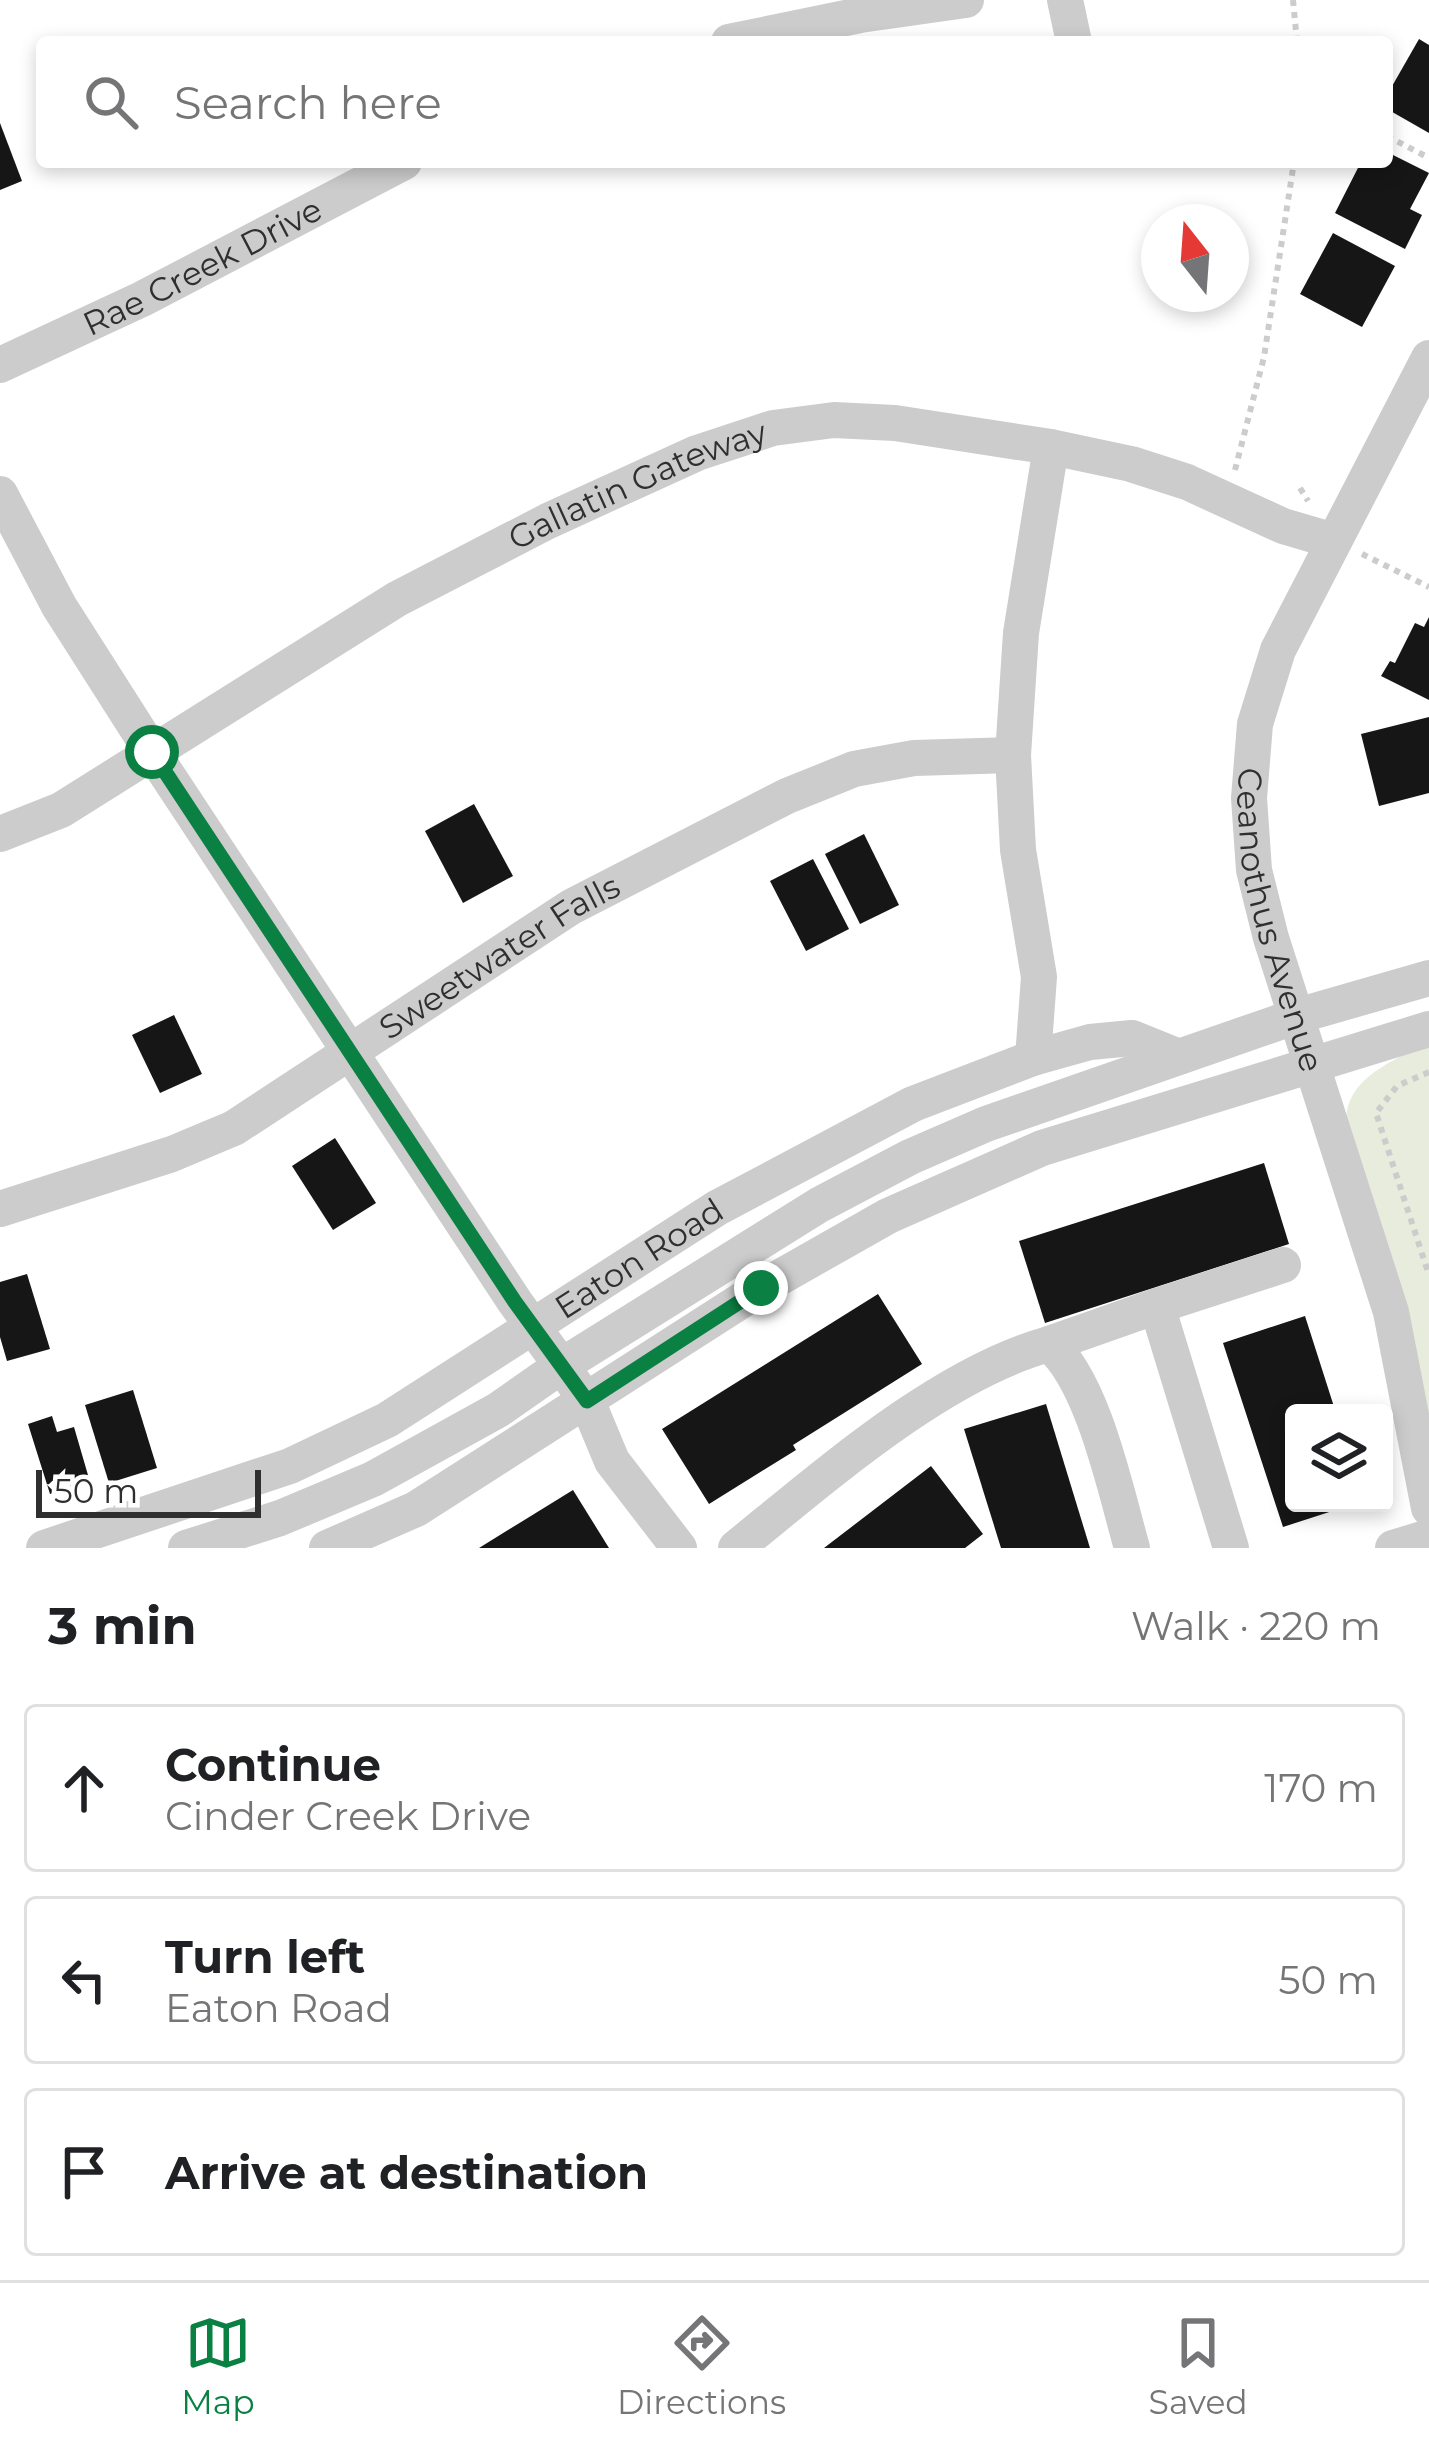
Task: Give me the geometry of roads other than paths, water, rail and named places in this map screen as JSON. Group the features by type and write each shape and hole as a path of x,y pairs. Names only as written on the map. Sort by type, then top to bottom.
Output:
{"street":[{"path":"758,36 966,0"},
{"path":"1065,0 1073,36"},
{"name":"Rae Creek Drive","path":"0,365 142,298 392,168"},
{"name":"Ceanothus Avenue","path":"1429,358 1278,650 1255,724 1249,798 1254,870 1271,938 1391,1312 1429,1508"},
{"name":"Gallatin Gateway","path":"0,834 61,810 397,599 548,521 698,453 772,428 834,420 895,423 1052,447 1131,464 1228,499 1283,526 1334,541"},
{"path":"1034,1058 1039,976 1018,850 1012,755 1021,633 1052,447"},
{"path":"0,494 59,606 152,752 533,1328 587,1401 612,1461 680,1548"},
{"name":"Sweetwater Falls","path":"0,1209 172,1154 234,1128 571,907 787,796 854,769 914,758 1012,755"},
{"name":"Eaton Road","path":"186,1548 280,1518 373,1479 498,1410 819,1204 910,1157 986,1124 1297,1016 1429,978"},
{"path":"327,1548 416,1509 761,1288 888,1216 1042,1148 1429,1029"},
{"name":"Eaton Road","path":"44,1548 290,1466 425,1400 778,1173 913,1104 1034,1058 1118,1037 1179,1057"},
{"path":"736,1548 835,1469 941,1395 1013,1353 1283,1265"},
{"path":"1157,1306 1231,1548"},
{"path":"1049,1343 1068,1359 1099,1435 1132,1548"},
{"path":"1393,1548 1429,1538"}]}
